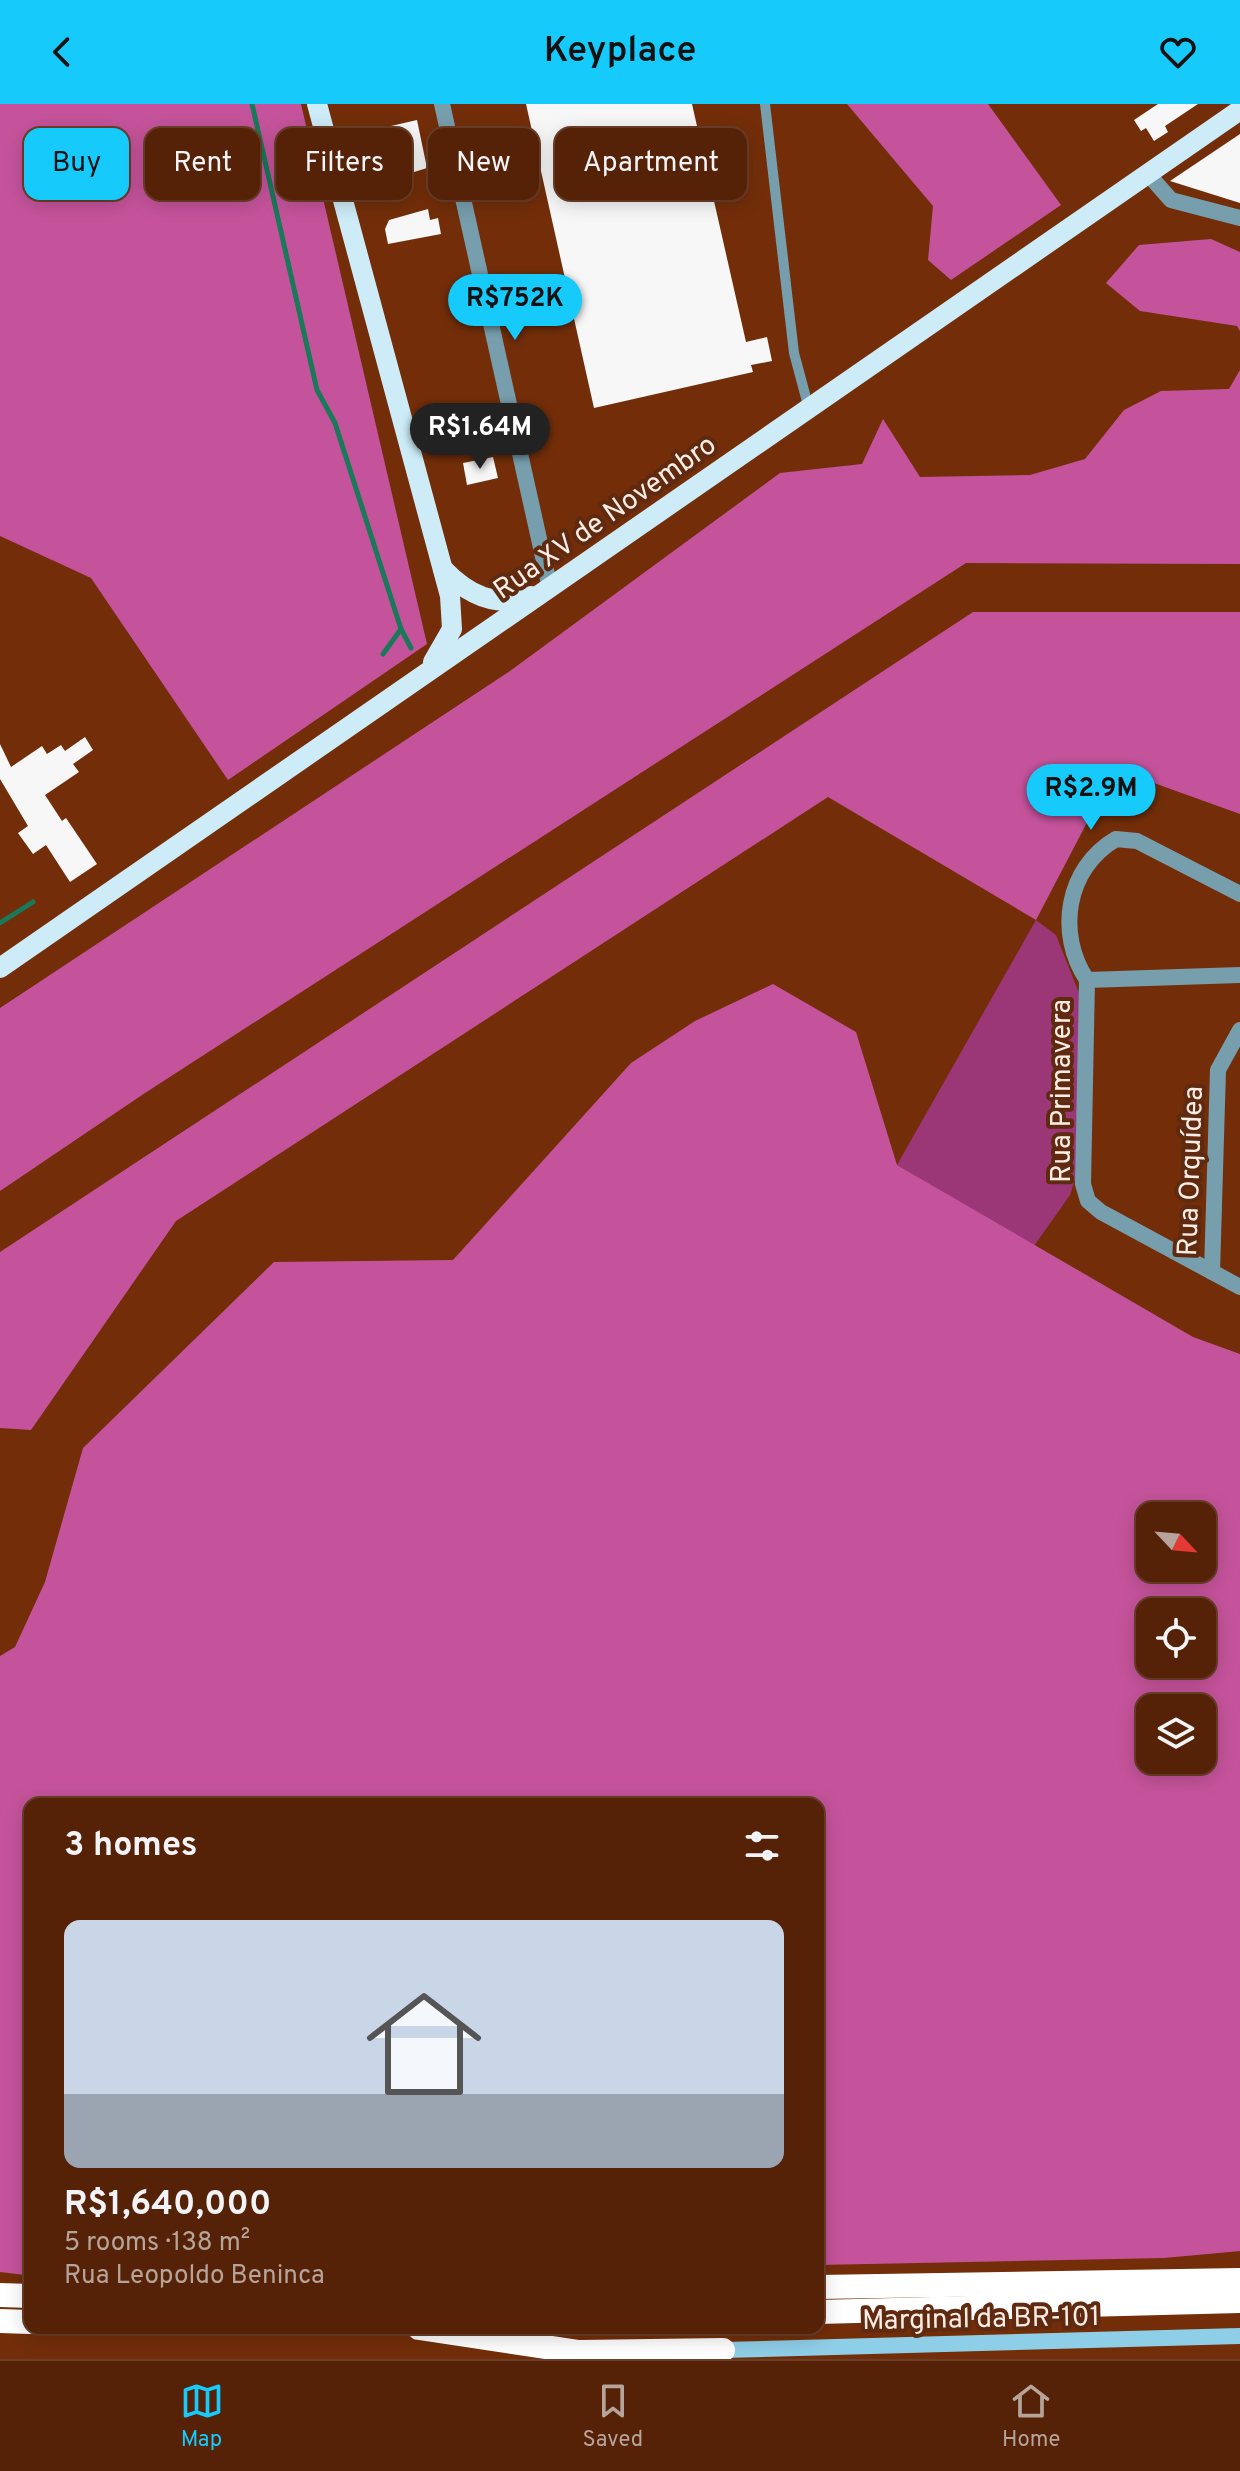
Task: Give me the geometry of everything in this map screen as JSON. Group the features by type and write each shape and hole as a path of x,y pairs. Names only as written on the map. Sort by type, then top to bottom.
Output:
{"highway":[{"path":"824,2287 1240,2280"},
{"path":"0,2295 24,2296"},
{"path":"824,2312 1240,2301"},
{"path":"0,2321 24,2322"},
{"path":"459,2334 579,2352 722,2354"}],"main road":[{"path":"317,104 453,611 452,629 426,672"},
{"name":"Rua XV de Novembro","path":"0,968 1240,110"},
{"path":"442,568 459,586 490,600 525,598 550,588"},
{"name":"Marginal da BR-101","path":"722,2354 1240,2336"}],"street":[{"path":"442,104 550,588"},
{"path":"1148,174 1171,200 1240,218"},
{"path":"1240,894 1127,838 1108,844 1079,879 1071,901 1068,928 1071,946 1087,980 1240,975"},
{"name":"Rua Primavera","path":"1087,980 1083,1184 1088,1201 1101,1212 1212,1272"},
{"name":"Rua Orquídea","path":"1212,1272 1218,1070 1240,1030"},
{"path":"1212,1272 1240,1287"}],"lane":[{"path":"765,104 794,353 809,409"}],"shaded area":[{"path":"0,104 301,104 307,128 276,128 276,200 323,200 427,644 228,780 91,578 0,536"},
{"path":"847,104 988,104 1061,205 951,280 928,260 933,206"},
{"path":"1211,239 1240,252 1240,331 1237,326 1140,311 1106,283 1139,245"},
{"path":"1240,370 1240,564 966,563 145,1093 0,1191 0,1008 510,671 780,473 862,464 883,419 920,477 1030,475 1085,459 1124,410 1161,391 1229,389"},
{"path":"973,612 1240,612 1240,814 1115,769 1036,920 828,797 176,1221 31,1430 0,1428 0,1252"},
{"path":"1036,920 1056,935 1079,993 1076,1176 1070,1195 1034,1246 897,1165"},
{"path":"773,984 856,1032 897,1165 1193,1337 1240,1354 1240,2251 1164,2258 824,2265 824,1798 24,1798 24,2275 0,2272 0,1656 15,1647 45,1582 83,1448 274,1262 453,1260 631,1063 695,1021"}],"building":[{"path":"526,104 692,104 697,128 555,128 555,200 714,200 746,342 767,337 772,361 751,365 753,372 594,408 539,162 539,128 531,128"},
{"path":"1158,104 1198,104 1165,126 1168,132 1154,141 1146,128 1141,131 1134,120"},
{"path":"417,120 427,168 412,173 412,128 391,126"},
{"path":"1240,134 1240,203 1170,181"},
{"path":"428,209 430,220 438,218 441,234 388,244 385,229 389,220"},
{"path":"493,457 498,478 467,485 463,463"},
{"path":"85,737 93,750 73,764 79,772 45,795 62,821 66,818 97,864 70,882 46,845 33,854 18,833 28,826 0,779 0,744 11,767 42,746 47,754 61,745 65,751"}],"waterway":[{"path":"252,104 317,390 335,423 401,629 411,648"},
{"path":"383,654 401,629"},
{"path":"0,923 33,902"}]}
